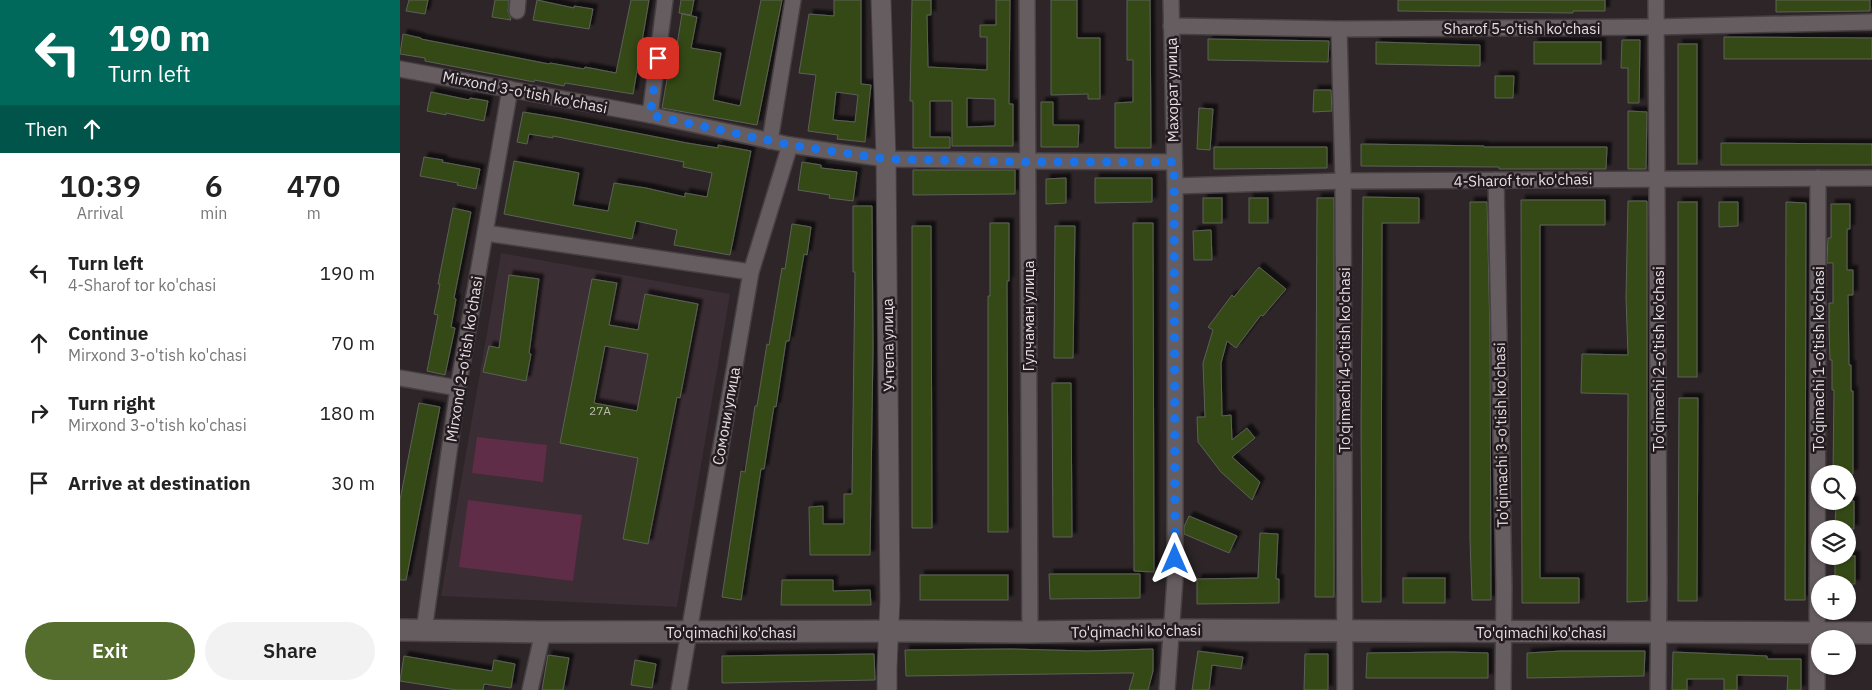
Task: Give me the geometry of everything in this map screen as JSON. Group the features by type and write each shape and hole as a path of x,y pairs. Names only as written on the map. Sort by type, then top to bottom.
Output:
{"main road":[{"name":"To'qimachi ko'chasi","path":"400,630 543,632 1030,632 1172,630 1811,633"},
{"name":"To'qimachi ko'chasi","path":"1856,633 1872,633"}],"street":[{"path":"650,115 665,0"},
{"path":"770,141 793,0"},
{"name":"Учтепа улица","path":"881,0 886,159 890,591 888,690"},
{"name":"Гулчаман улица","path":"1027,0 1030,632"},
{"name":"Махорат улица","path":"1167,690 1175,579 1175,186 1171,0"},
{"name":"To'qimachi 2-o'tish ko'chasi","path":"1656,0 1658,690"},
{"name":"Sharof 5-o'tish ko'chasi","path":"1171,26 1339,30 1655,27 1872,22"},
{"name":"To'qimachi 4-o'tish ko'chasi","path":"1339,30 1343,181 1345,690"},
{"name":"Mirxond 3-o'tish ko'chasi","path":"400,69 650,115 790,145 886,159 1027,162"},
{"name":"Mirxond 2-o'tish ko'chasi","path":"424,630 458,388 510,89"},
{"name":"Сомони улица","path":"679,690 751,272 790,145"},
{"path":"1027,162 1174,162"},
{"name":"To'qimachi 1-o'tish ko'chasi","path":"1818,178 1819,630"},
{"name":"4-Sharof tor ko'chasi","path":"1175,186 1343,181 1872,178"},
{"name":"To'qimachi 3-o'tish ko'chasi","path":"1496,180 1504,631 1503,690"},
{"path":"485,232 751,272"},
{"path":"400,378 458,388"},
{"path":"530,690 543,632"},
{"name":"To'qimachi 1-o'tish ko'chasi","path":"1817,690 1818,675"}],"shaded area":[{"path":"501,253 730,294 677,607 441,596"},
{"path":"477,437 547,445 543,482 472,473"},
{"path":"468,500 582,515 573,581 459,567"}],"building":[{"path":"409,0 428,0 425,14 406,11"},
{"path":"495,0 509,0 508,11 511,20 492,17"},
{"path":"537,0 574,8 574,6 593,9 589,29 533,20"},
{"path":"631,0 649,0 633,94 565,83 564,86 535,80 534,82 425,61 425,58 400,54 403,34 549,64 584,69 585,67 616,73"},
{"path":"681,0 694,0 691,15 679,13"},
{"path":"761,0 782,0 757,125 662,108 673,45 677,45 682,14 697,17 691,48 721,53 713,100 740,106"},
{"path":"834,0 861,0 861,84 871,85 865,142 837,139 838,135 808,131 816,75 799,73 809,14 834,16","holes":["836,92 858,95 855,122 833,120"]},
{"path":"912,0 931,0 931,15 927,15 928,67 987,70 987,37 980,37 980,25 996,25 996,0 1010,0 1009,104 1013,104 1013,146 952,146 952,101 930,101 930,137 950,137 950,148 913,148 913,101 910,101","holes":["967,98 995,99 995,126 967,127"]},
{"path":"1051,0 1077,0 1077,38 1100,38 1100,99 1088,99 1088,94 1051,95"},
{"path":"1127,0 1150,0 1151,148 1115,148 1115,103 1133,102 1133,60 1127,60"},
{"path":"1398,0 1605,0 1605,11 1573,11 1573,13 1398,11"},
{"path":"1776,0 1870,0 1870,11 1776,12"},
{"path":"1724,37 1872,38 1872,59 1724,59"},
{"path":"1208,39 1329,41 1328,62 1208,60"},
{"path":"1622,40 1640,40 1639,103 1628,103 1628,68 1621,68"},
{"path":"1376,42 1480,45 1480,66 1376,64"},
{"path":"1534,42 1601,42 1601,64 1534,64"},
{"path":"1678,44 1697,44 1697,164 1678,164"},
{"path":"1495,76 1514,76 1513,98 1495,98"},
{"path":"1314,90 1331,90 1332,111 1313,112"},
{"path":"431,92 469,100 470,98 488,101 484,121 427,111"},
{"path":"1041,102 1053,102 1053,125 1079,125 1078,147 1041,147"},
{"path":"1199,108 1213,109 1210,150 1197,149"},
{"path":"1628,111 1647,112 1646,169 1628,169"},
{"path":"523,112 687,143 718,148 718,145 751,151 730,255 674,245 677,230 636,221 632,239 504,214 514,161 579,173 573,205 608,211 614,183 685,197 685,193 707,197 712,173 683,167 684,162 553,136 553,138 529,134 527,144 517,142"},
{"path":"1721,143 1872,144 1872,165 1721,165"},
{"path":"1361,144 1607,147 1606,169 1361,166"},
{"path":"1214,147 1327,147 1327,168 1214,169"},
{"path":"424,157 480,169 476,189 457,185 458,183 420,176"},
{"path":"802,162 821,165 821,168 857,172 853,201 829,198 830,195 798,190"},
{"path":"913,170 1015,170 1015,194 913,195"},
{"path":"1066,178 1066,203 1046,204 1046,179"},
{"path":"1095,178 1152,178 1152,202 1095,203"},
{"path":"1363,197 1419,198 1419,223 1382,223 1381,602 1362,602"},
{"path":"1203,198 1222,198 1222,223 1203,223"},
{"path":"1249,198 1268,198 1268,223 1249,223"},
{"path":"1317,198 1334,198 1334,597 1315,597"},
{"path":"1521,200 1605,200 1605,225 1540,225 1540,578 1579,578 1579,603 1522,603"},
{"path":"1628,201 1647,201 1647,601 1627,602 1628,394 1581,393 1582,354 1628,355 1626,298"},
{"path":"1470,202 1487,202 1490,337 1491,600 1472,600 1470,539"},
{"path":"1678,202 1697,202 1697,377 1678,377"},
{"path":"1719,202 1738,202 1738,226 1719,227"},
{"path":"1786,202 1806,203 1805,600 1785,600"},
{"path":"1831,204 1850,204 1850,229 1847,229 1847,270 1853,270 1853,295 1848,295 1849,365 1851,365 1851,391 1853,391 1853,465 1833,465 1834,390 1832,390 1829,328 1829,303 1833,303 1833,263 1827,263 1828,238 1831,238"},
{"path":"853,206 872,206 873,348 870,555 810,555 809,507 823,506 823,524 844,524 844,494 852,494 855,272 853,272"},
{"path":"453,208 471,212 454,298 456,299 451,327 455,328 445,375 427,371 438,315 434,314 440,284 438,284"},
{"path":"990,223 1009,223 1009,281 1007,281 1008,532 988,532 988,296 990,296"},
{"path":"1133,223 1153,223 1154,572 1134,571"},
{"path":"792,224 811,227 807,255 804,254 789,341 786,341 764,469 761,469 741,600 722,597 741,471 745,472 755,406 757,406 767,344 769,345 782,268 785,269"},
{"path":"912,226 931,226 932,528 912,528"},
{"path":"1055,226 1075,226 1073,358 1054,358"},
{"path":"1211,230 1212,260 1194,260 1193,231"},
{"path":"1259,267 1286,289 1263,316 1261,315 1236,348 1227,341 1221,363 1222,416 1231,415 1232,440 1247,428 1255,438 1232,457 1260,482 1252,500 1221,472 1198,442 1197,417 1205,417 1203,363 1213,330 1208,327 1232,295 1234,297"},
{"path":"509,275 539,279 529,353 531,354 526,381 483,372 489,346 499,348"},
{"path":"592,279 617,283 609,325 638,330 645,294 698,304 680,398 677,397 648,544 623,539 638,458 560,443","holes":["605,346 648,354 637,411 594,403"]},
{"path":"1052,383 1071,383 1072,537 1053,537"},
{"path":"1679,398 1698,398 1697,601 1678,601"},
{"path":"419,403 440,407 406,580 400,580 400,500"},
{"path":"1836,510 1854,510 1854,520 1835,520"},
{"path":"1189,516 1237,536 1229,553 1184,534 1184,527"},
{"path":"1260,533 1278,534 1276,579 1279,579 1279,603 1197,604 1197,579 1258,578"},
{"path":"1835,565 1855,565 1855,575 1835,575"},
{"path":"1049,574 1140,574 1140,598 1050,599"},
{"path":"920,575 1008,575 1008,600 920,600"},
{"path":"1403,578 1445,578 1445,603 1403,603"},
{"path":"782,580 833,580 833,591 870,590 871,605 781,605"},
{"path":"1011,649 1087,651 1153,649 1153,671 1148,690 1129,690 1134,673 906,676 905,650"},
{"path":"1198,651 1243,657 1241,669 1212,665 1209,690 1192,690"},
{"path":"1645,651 1644,676 1527,678 1527,653"},
{"path":"1673,652 1767,656 1767,659 1801,659 1801,690 1787,690 1788,676 1737,675 1737,690 1724,690 1724,679 1687,679 1687,690 1672,690"},
{"path":"1367,653 1488,653 1488,678 1366,678"},
{"path":"874,654 875,680 722,683 722,656"},
{"path":"1305,654 1328,654 1328,690 1304,690"},
{"path":"548,655 569,658 563,690 542,690"},
{"path":"404,656 492,671 494,660 515,664 511,688 484,684 483,690 457,690 400,681"},
{"path":"635,660 656,664 652,688 631,685"}],"route":[{"path":"658,58 650,115 790,145 886,159 1027,162 1174,162 1175,559"}]}
